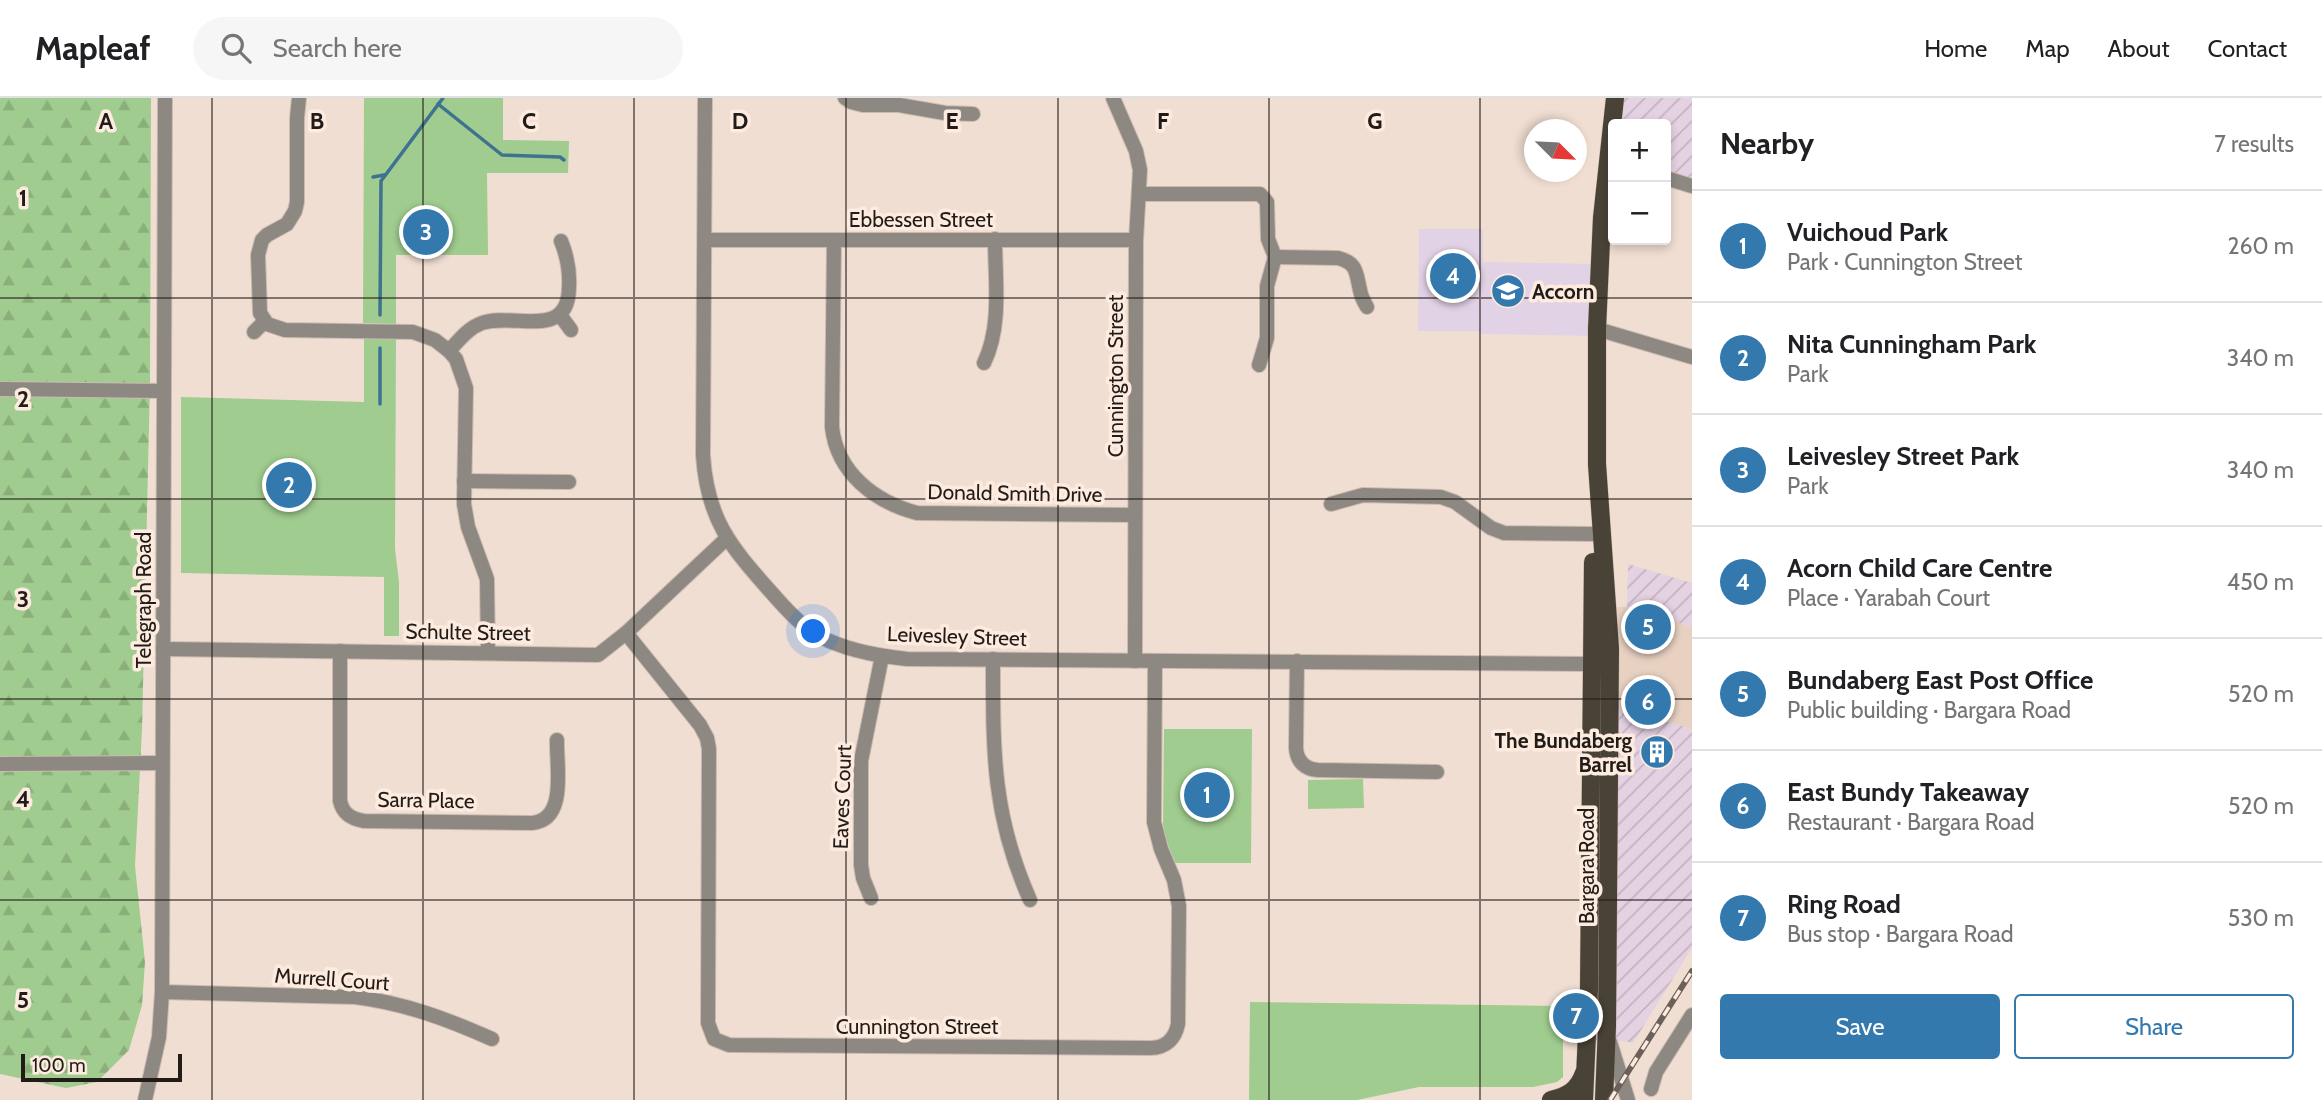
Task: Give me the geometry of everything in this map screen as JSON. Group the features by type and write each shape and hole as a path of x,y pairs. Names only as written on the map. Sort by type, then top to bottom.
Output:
{"main road":[{"name":"Bargara Road","path":"1614,119 1615,98"},
{"name":"Bargara Road","path":"1604,1100 1607,1026 1597,329 1600,255 1609,182"},
{"name":"Bargara Road","path":"1584,1100 1602,664"},
{"path":"1552,1100 1573,1091 1583,1078 1586,1068"}],"street":[{"name":"Telegraph Road","path":"145,1100 159,1037 162,992 165,98"},
{"path":"299,98 297,202 287,224 267,235 259,247 259,326 285,330 413,332 432,338 449,351 460,368 466,388 464,504 468,527 486,579 488,653"},
{"name":"Leivesley Street","path":"705,98 703,463 711,504 727,538 743,559 788,611 809,629 843,646 907,659 1602,664"},
{"name":"Cunnington Street","path":"1112,98 1136,151 1140,170 1136,240 1135,660"},
{"path":"843,101 973,114"},
{"path":"1671,180 1692,186"},
{"path":"1139,194 1260,194 1268,202 1268,239 1275,257 1267,286 1267,338 1259,365"},
{"path":"984,363 995,332 995,239"},
{"name":"Ebbessen Street","path":"705,240 1136,240"},
{"name":"Donald Smith Drive","path":"834,240 832,427 837,451 859,482 884,501 917,513 1135,515"},
{"path":"449,351 465,334 481,323 497,320 548,321 560,315 567,304 569,292 569,258 561,241"},
{"path":"1275,257 1338,258 1348,261 1356,269 1360,293 1367,307"},
{"path":"560,315 571,330"},
{"path":"1597,329 1692,357"},
{"path":"0,389 164,391"},
{"path":"464,481 569,482"},
{"path":"1331,504 1363,495 1441,497 1455,502 1491,528 1504,533 1598,534"},
{"name":"Schulte Street","path":"163,649 598,654 626,633 727,538"},
{"name":"Cunnington Street","path":"626,633 700,725 707,738 708,1023 710,1042 729,1045 1150,1048 1174,1044 1178,1024 1179,905 1174,880 1161,849 1154,822 1155,661"},
{"name":"Sarra Place","path":"340,651 340,796 344,816 377,821 533,823 551,819 557,799 557,740"},
{"name":"Eaves Court","path":"871,898 861,865 861,761 882,656"},
{"path":"993,659 993,746 1001,814 1017,872 1030,900"},
{"path":"1297,661 1296,748 1303,765 1318,770 1437,772"},
{"path":"0,764 162,763"},
{"name":"Murrell Court","path":"162,992 383,1001 438,1016 492,1039"},
{"path":"1651,1089 1653,1078 1692,1015"},
{"path":"1607,1026 1628,1100"}],"shaded area":[{"path":"1614,98 1692,98 1692,187 1671,181 1671,119 1613,119"},
{"name":"Accorn","path":"1419,229 1483,229 1483,262 1598,264 1596,336 1418,331"},
{"path":"1628,564 1692,583 1692,627 1627,607"},
{"path":"1602,607 1627,607 1692,627 1692,729 1627,710 1601,709"},
{"path":"1601,709 1627,710 1692,729 1692,948 1633,1043 1595,1041"}],"green space":[{"path":"0,98 151,98 150,383 142,730 135,866 145,962 142,1005 129,1050 97,1082 66,1088 0,1074"},
{"path":"364,98 503,98 503,140 569,141 568,173 487,173 488,255 396,255 396,324 363,323"},
{"path":"364,338 396,338 395,549 399,582 399,636 384,636 384,577 181,573 181,397 364,402"},
{"path":"1164,729 1252,729 1251,863 1175,863 1163,832"},
{"path":"1363,779 1364,808 1308,809 1308,780"},
{"path":"1250,1002 1563,1006 1563,1077 1557,1082 1533,1087 1419,1087 1357,1100 1249,1100"}],"waterway":[{"path":"380,315 381,181 443,98"},
{"path":"438,104 502,155 560,157 564,160"},
{"path":"373,177 384,175"},
{"path":"380,348 380,404"}],"railway":[{"path":"1610,1100 1692,971"}],"place":[{"name":"Leivesley Street Park","path":"426,232"},
{"name":"Acorn Child Care Centre","path":"1453,276"},
{"name":"Accorn","path":"1508,291"},
{"name":"Nita Cunningham Park","path":"289,485"},
{"name":"Bundaberg East Post Office","path":"1648,627"},
{"name":"East Bundy Takeaway","path":"1648,702"},
{"name":"The Bundaberg Barrel","path":"1657,752"},
{"name":"Vuichoud Park","path":"1207,795"},
{"name":"Ring Road","path":"1576,1016"}]}
